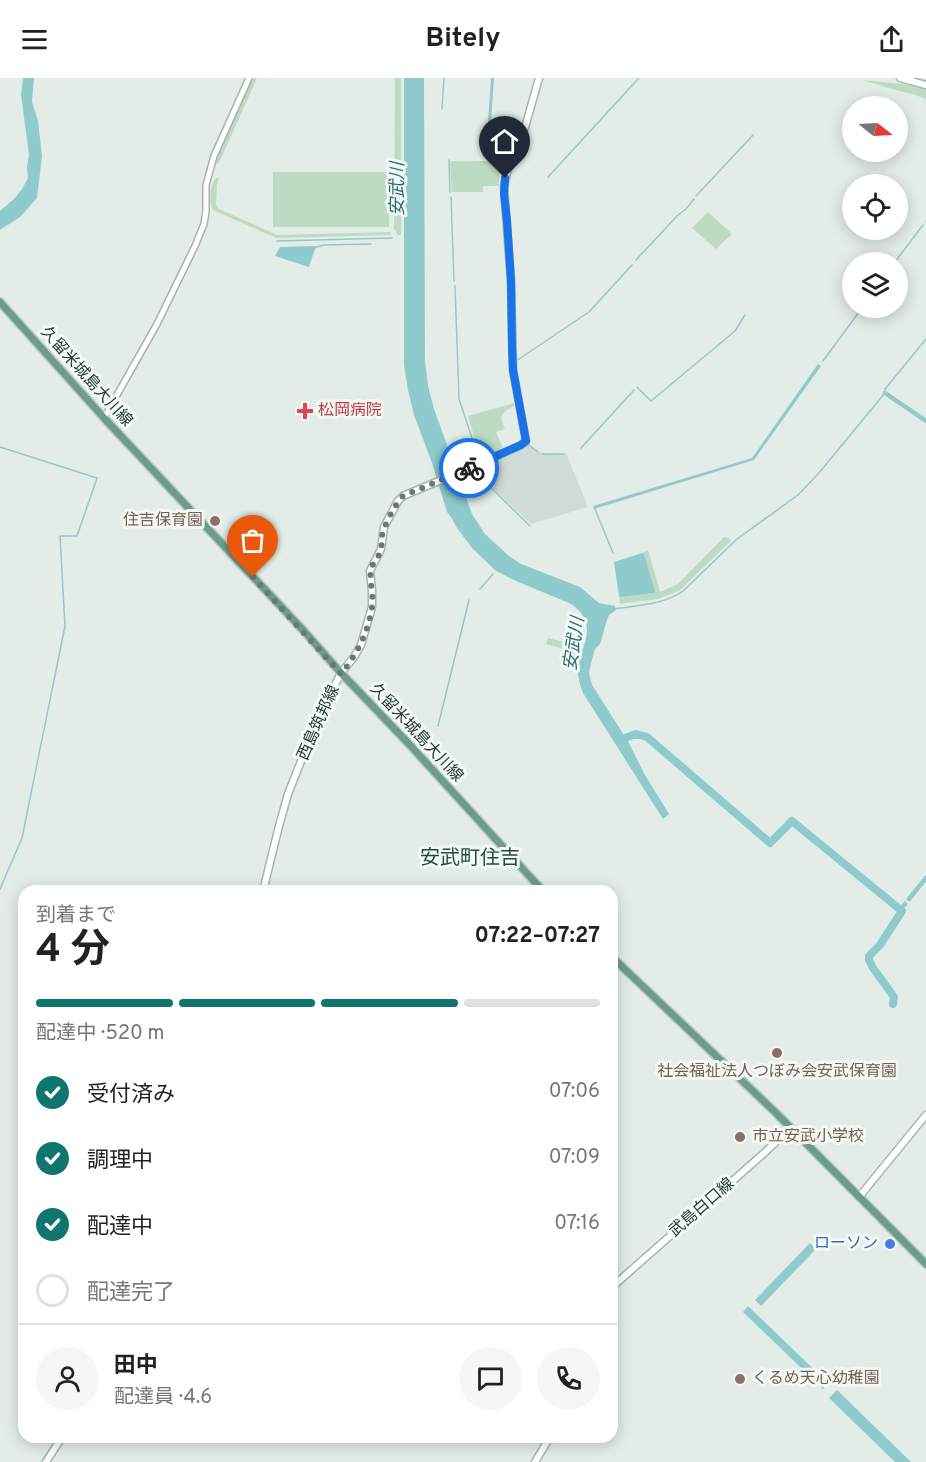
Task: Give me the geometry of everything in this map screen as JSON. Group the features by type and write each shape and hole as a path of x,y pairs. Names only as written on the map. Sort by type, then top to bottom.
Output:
{"main road":[{"name":"西島筑邦線","path":"264,885 288,794 309,741 341,674 354,657 366,628 372,607 370,571 381,549 384,527 399,499 526,441 513,370 511,281 504,187 539,78"},
{"path":"900,78 926,85"},
{"name":"久留米城島大川線","path":"0,302 104,418 538,885"},
{"path":"618,963 730,1068 926,1264"},
{"path":"859,1197 926,1115"},
{"name":"武島白口線","path":"618,1282 791,1128"},
{"path":"46,1462 58,1443"},
{"path":"535,1462 546,1443"}],"street":[{"path":"104,418 158,324 195,246 205,217 206,185 214,156 249,78"}],"shaded area":[{"path":"529,445 548,454 566,453 588,507 531,524 487,483 481,465"}],"green space":[{"path":"253,78 257,78 219,163 216,164 215,162"},
{"path":"395,78 401,78 401,235 398,235 394,229"},
{"path":"862,80 912,85 926,89 926,99 913,94"},
{"path":"450,161 503,163 499,175 499,186 483,186 483,192 452,192"},
{"path":"273,172 389,172 389,227 273,227"},
{"path":"216,178 219,178 216,205 219,209 277,235 390,232 391,235 276,238 213,210 210,193"},
{"path":"708,212 732,234 716,249 692,228"},
{"path":"514,403 514,406 502,415 505,429 496,432 504,451 481,459 468,416"},
{"path":"724,537 731,541 680,590 658,599 620,604 619,596 654,593 642,553 648,550 660,592 678,584"},
{"path":"574,616 580,629 573,652 546,644 548,638 567,643"}],"water":[{"path":"23,78 34,78 32,102 38,121 42,156 37,198 20,217 0,230 0,211 14,199 28,178 29,155 21,94"},
{"path":"404,78 424,78 425,361 434,409 472,514 485,534 521,564 580,587 599,603 615,606 616,610 609,615 600,644 595,649 589,673 592,685 629,743 669,814 663,819 583,693 578,669 587,627 581,613 569,603 496,571 472,548 447,512 414,415 404,365"},
{"path":"491,78 494,78 489,152 486,151"},
{"path":"316,246 309,267 275,256 280,247"},
{"path":"818,364 821,366 754,460 594,509 593,506 752,458"},
{"path":"642,553 654,593 619,596 614,562"},
{"path":"810,1243 816,1249 761,1306 755,1300"},
{"path":"748,1306 828,1383 823,1389 743,1312"},
{"path":"837,1390 911,1462 895,1462 829,1398"}],"waterway":[{"path":"442,109 444,78"},
{"path":"548,177 639,78"},
{"path":"696,196 753,135"},
{"path":"449,160 450,192"},
{"path":"451,197 454,281"},
{"path":"636,260 694,199"},
{"path":"903,252 923,225"},
{"path":"277,241 392,238"},
{"path":"317,247 371,244"},
{"path":"516,361 589,312 632,265"},
{"path":"455,286 459,399 479,459"},
{"path":"637,387 651,401 735,331 745,315"},
{"path":"823,361 855,318"},
{"path":"614,609 659,602 676,596 737,539 798,495 885,393 885,389 926,339"},
{"path":"581,448 634,390"},
{"path":"885,393 926,421"},
{"path":"520,449 529,445 538,452"},
{"path":"0,447 97,478 77,536 60,536 65,626 22,838 0,889"},
{"path":"542,454 564,454"},
{"path":"481,467 487,484 530,526"},
{"path":"595,509 613,553"},
{"path":"480,589 493,574"},
{"path":"438,726 469,600"},
{"name":"安武川","path":"617,738 619,740 636,734 647,737 770,843 792,821 902,911 880,945 869,956 873,968 894,997 893,1004"},
{"path":"909,899 926,878"},
{"name":"安武川","path":"900,909 905,904"}],"way so far":[{"path":"253,577 341,674 354,657 366,628 372,607 370,571 381,549 384,527 398,501 403,496 469,468"}],"place":[{"name":"松岡病院","path":"305,411"},
{"name":"住吉保育園","path":"215,521"},
{"name":"社会福祉法人つぼみ会安武保育園","path":"777,1053"},
{"name":"市立安武小学校","path":"740,1137"},
{"name":"ローソン","path":"890,1244"},
{"name":"くるめ天心幼稚園","path":"740,1379"}],"district":[{"name":"安武町住吉","path":"470,859"}],"route":[{"path":"469,468 526,441 513,370 505,178"}]}
